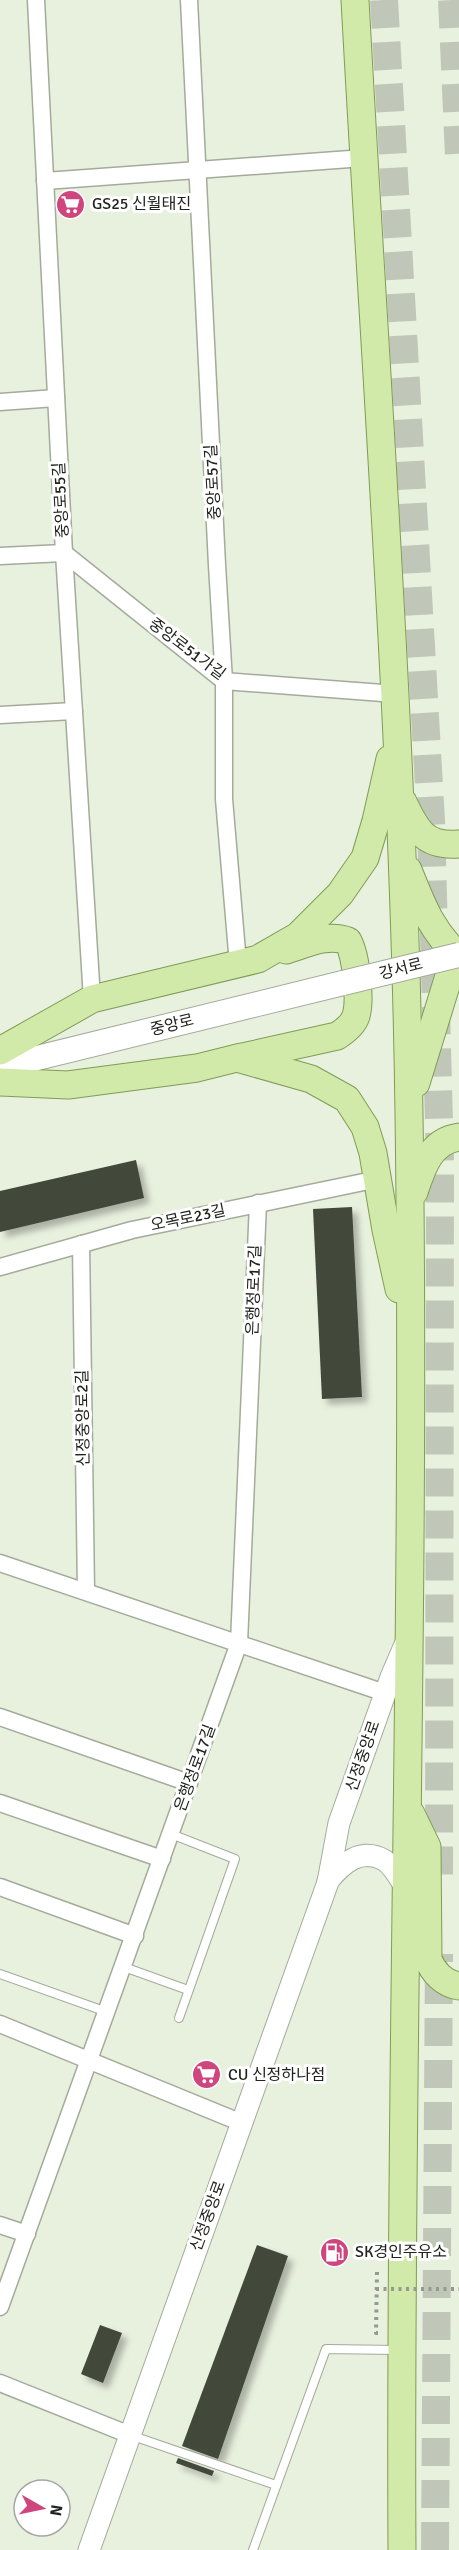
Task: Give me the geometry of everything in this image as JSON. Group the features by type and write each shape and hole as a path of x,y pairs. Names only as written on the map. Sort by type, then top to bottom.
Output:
{"main road":[{"path":"355,0 398,722 409,1110 410,1633 401,2350 402,2550"},
{"path":"248,962 298,936 340,894 365,858 376,821 398,722"},
{"path":"401,799 415,828 428,840 448,845 459,844"},
{"path":"402,855 427,915 440,938 459,955 431,1032 409,1110"},
{"path":"0,1051 92,999 248,962 323,939 339,937 348,941 354,951 358,1005 356,1017 348,1028 337,1036 197,1068 68,1086 0,1082"},
{"name":"강서로","path":"344,983 459,955"},
{"name":"중앙로","path":"0,1067 344,983"},
{"path":"237,1058 311,1079 347,1099 365,1127 411,1339"},
{"path":"410,1205 421,1172 432,1151 451,1138 459,1137"},
{"path":"408,1808 427,1847 428,1959 433,1972 452,1985 459,1986"}],"street":[{"name":"중앙로55길","path":"36,0 64,552 92,999"},
{"name":"중앙로57길","path":"189,0 224,681 224,799 248,962"},
{"path":"45,181 364,158"},
{"path":"0,402 56,398"},
{"path":"0,556 64,552"},
{"name":"중앙로51가길","path":"64,552 224,681 396,694"},
{"path":"0,715 74,711"},
{"name":"오목로23길","path":"0,1267 132,1230 378,1179"},
{"name":"은행정로17길","path":"0,2307 91,2060 239,1643 258,1203"},
{"name":"신정중앙로2길","path":"81,1244 86,1592"},
{"path":"0,1563 385,1693"},
{"name":"신정중앙로","path":"88,2550 328,1882 339,1823 385,1693 410,1633"},
{"path":"0,1717 189,1783"},
{"path":"0,1803 162,1859"},
{"name":"신정중앙로","path":"328,1882 342,1864 355,1858 368,1856 384,1860 407,1890"},
{"path":"0,1887 135,1936"},
{"path":"0,2024 242,2123"},
{"path":"0,2225 27,2235"},
{"path":"0,2383 130,2435"}],"lane":[{"path":"171,1834 235,1859 179,2018"},
{"path":"124,1967 188,1990"},
{"path":"0,1974 108,2012"},
{"path":"253,2550 326,2349 401,2350"},
{"path":"130,2435 276,2485"}],"path":[{"path":"376,2289 459,2289"}],"building":[{"path":"136,1160 144,1198 0,1232 0,1191"},
{"path":"352,1207 362,1397 322,1399 313,1209"},
{"path":"257,2245 288,2256 218,2459 182,2446"},
{"path":"100,2325 122,2333 103,2383 81,2374"},
{"path":"178,2458 214,2471 212,2476 176,2463"}],"tunnel":[{"path":"384,0 431,821 440,1161 439,1880"},
{"path":"452,0 459,156"},
{"path":"435,2550 439,1954"}],"place":[{"name":"GS25 신월태진","path":"71,204"},
{"name":"CU 신정하나점","path":"207,2075"},
{"name":"SK경인주유소","path":"334,2252"}]}
